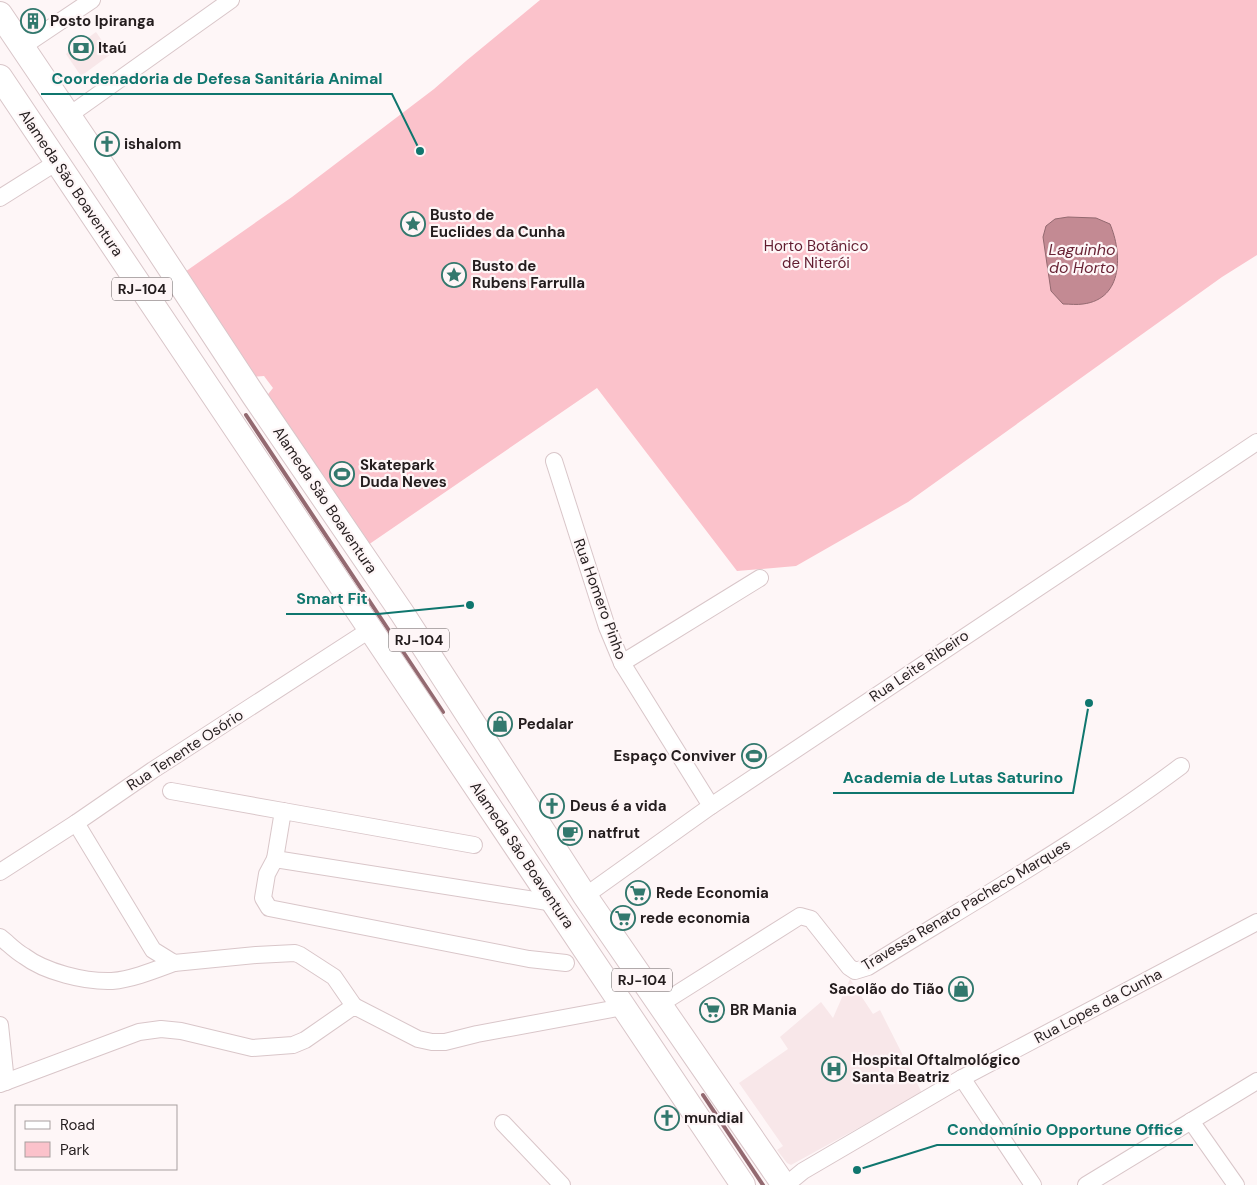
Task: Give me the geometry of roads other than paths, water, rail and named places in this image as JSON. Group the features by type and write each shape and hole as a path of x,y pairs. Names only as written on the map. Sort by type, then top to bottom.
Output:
{"highway":[{"name":"Alameda São Boaventura","path":"0,14 254,396 402,613 584,896 785,1185"},
{"name":"Alameda São Boaventura","path":"0,77 742,1185"}],"street":[{"path":"22,47 92,0"},
{"path":"68,116 231,0"},
{"path":"0,198 57,162"},
{"name":"Rua Leite Ribeiro","path":"584,896 711,806 1257,442"},
{"name":"Rua Homero Pinho","path":"554,461 607,626 622,663 711,806"},
{"path":"622,663 760,578"},
{"name":"Rua Tenente Osório","path":"0,872 371,629"},
{"name":"Travessa Renato Pacheco Marques","path":"659,1004 800,916 811,919 849,967 855,971 868,967 1074,839 1181,766"},
{"path":"171,791 474,845"},
{"path":"283,811 275,859 267,874 263,898 269,908 529,960 566,963"},
{"path":"76,823 153,950 174,963"},
{"path":"275,859 554,903"},
{"name":"Rua Lopes da Cunha","path":"785,1185 803,1171 962,1078 1257,922"},
{"path":"0,937 24,957 36,963 71,976 90,980 112,981 174,963 295,953 334,977 354,1006 418,1039 432,1042 445,1042 477,1034 623,1007"},
{"path":"0,1025 3,1083 139,1032 161,1029 181,1030 252,1048 293,1045 306,1040 354,1006"},
{"path":"962,1078 1033,1185"},
{"path":"1086,1185 1257,1081"},
{"path":"1191,1121 1236,1185"},
{"path":"503,1123 562,1185"}],"water":[{"name":"Laguinho do Horto","path":"1068,217 1096,218 1110,224 1117,248 1118,260 1113,284 1106,293 1096,300 1083,304 1063,304 1051,291 1043,237 1046,226 1055,219"}],"waterway":[{"path":"246,415 443,712"},
{"path":"703,1095 763,1185"}],"place":[{"name":"Posto Ipiranga","path":"33,21"},
{"name":"Itaú","path":"81,48"},
{"name":"ishalom","path":"107,144"},
{"name":"Coordenadoria de Defesa Sanitária Animal","path":"420,151"},
{"name":"Busto de Euclides da Cunha","path":"413,224"},
{"name":"Busto de Rubens Farrulla","path":"454,275"},
{"name":"Skatepark Duda Neves","path":"342,474"},
{"name":"Smart Fit","path":"470,605"},
{"name":"Academia de Lutas Saturino","path":"1089,703"},
{"name":"Pedalar","path":"500,724"},
{"name":"Espaço Conviver","path":"754,756"},
{"name":"Deus é a vida","path":"552,806"},
{"name":"natfrut","path":"570,833"},
{"name":"Rede Economia","path":"638,893"},
{"name":"rede economia","path":"623,918"},
{"name":"Sacolão do Tião","path":"961,989"},
{"name":"BR Mania","path":"712,1010"},
{"name":"Hospital Oftalmológico Santa Beatriz","path":"834,1069"},
{"name":"mundial","path":"667,1118"},
{"name":"Condomínio Opportune Office","path":"857,1170"}],"park label":[{"name":"Horto Botânico de Niterói","path":"816,254"}]}
